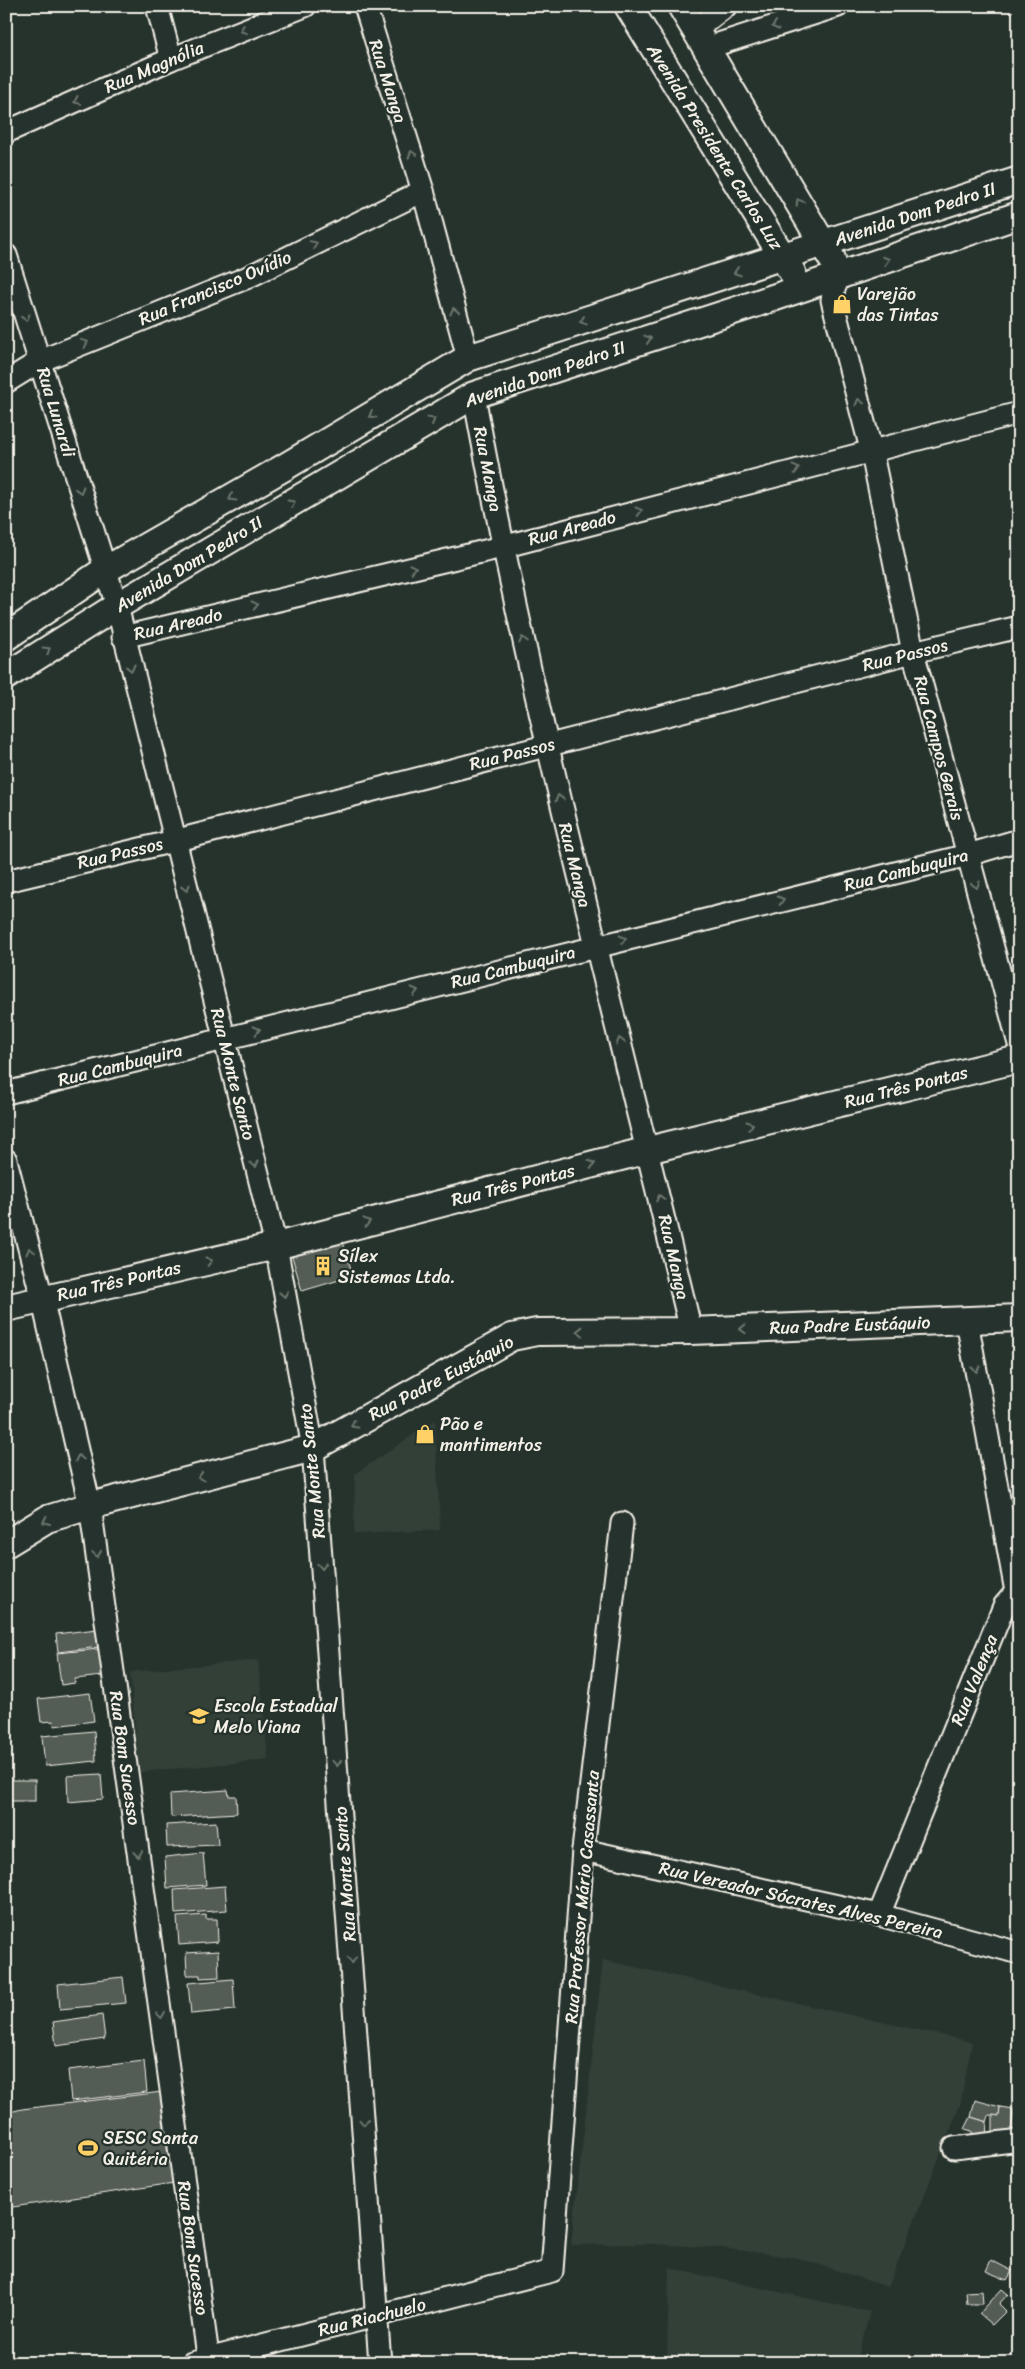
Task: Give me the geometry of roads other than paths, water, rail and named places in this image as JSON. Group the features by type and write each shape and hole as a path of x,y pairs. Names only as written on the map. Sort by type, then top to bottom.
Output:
{"main road":[{"name":"Avenida Presidente Carlos Luz","path":"628,6 784,256 801,288"},
{"path":"681,6 824,244 840,275"},
{"name":"Avenida Dom Pedro II","path":"6,637 105,570 283,468 468,358 1019,180"},
{"name":"Avenida Dom Pedro II","path":"6,676 116,606 474,395 1019,215"},
{"name":"Rua Três Pontas","path":"6,1308 42,1298 276,1246 648,1150 1019,1059"},
{"name":"Rua Padre Eustáquio","path":"6,1544 47,1519 313,1448 512,1337 538,1332 691,1331 1019,1318"}],"street":[{"path":"157,6 170,59"},
{"name":"Rua Magnólia","path":"6,132 170,59 304,6"},
{"name":"Rua Manga","path":"364,6 423,191 468,358"},
{"path":"700,39 726,6"},
{"path":"700,39 838,6"},
{"name":"Rua Francisco Ovídio","path":"6,382 40,361 246,278 423,191"},
{"name":"Rua Lunardi","path":"6,255 105,570"},
{"name":"Rua Campos Gerais","path":"840,275 832,300 871,449 913,652 1019,1044"},
{"name":"Rua Manga","path":"474,395 502,547 546,745 595,946 648,1150 691,1331"},
{"name":"Rua Areado","path":"123,637 502,547 871,449 1019,413"},
{"name":"Rua Monte Santo","path":"105,570 116,606 276,1246 313,1448 380,2363"},
{"name":"Rua Passos","path":"6,881 174,841 913,652 1019,627"},
{"name":"Rua Cambuquira","path":"6,1093 968,855 1019,840"},
{"name":"Rua Bom Sucesso","path":"6,1160 42,1298 90,1506 203,2361"},
{"name":"Rua Valença","path":"879,1915 1004,1606 1017,1592 967,1321"},
{"name":"Rua Professor Mário Casassanta","path":"552,2271 583,1850 622,1523"},
{"name":"Rua Vereador Sócrates Alves Pereira","path":"583,1850 879,1915 1019,1953"},
{"path":"954,2148 1012,2141 1019,2143"},
{"name":"Rua Riachuelo","path":"203,2361 552,2271"}],"place":[{"name":"Varejão das Tintas","path":"842,304"},
{"name":"Sílex Sistemas Ltda.","path":"323,1266"},
{"name":"Pão e mantimentos","path":"425,1434"},
{"name":"Escola Estadual Melo Viana","path":"199,1716"},
{"name":"SESC Santa Quitéria","path":"88,2148"}]}
